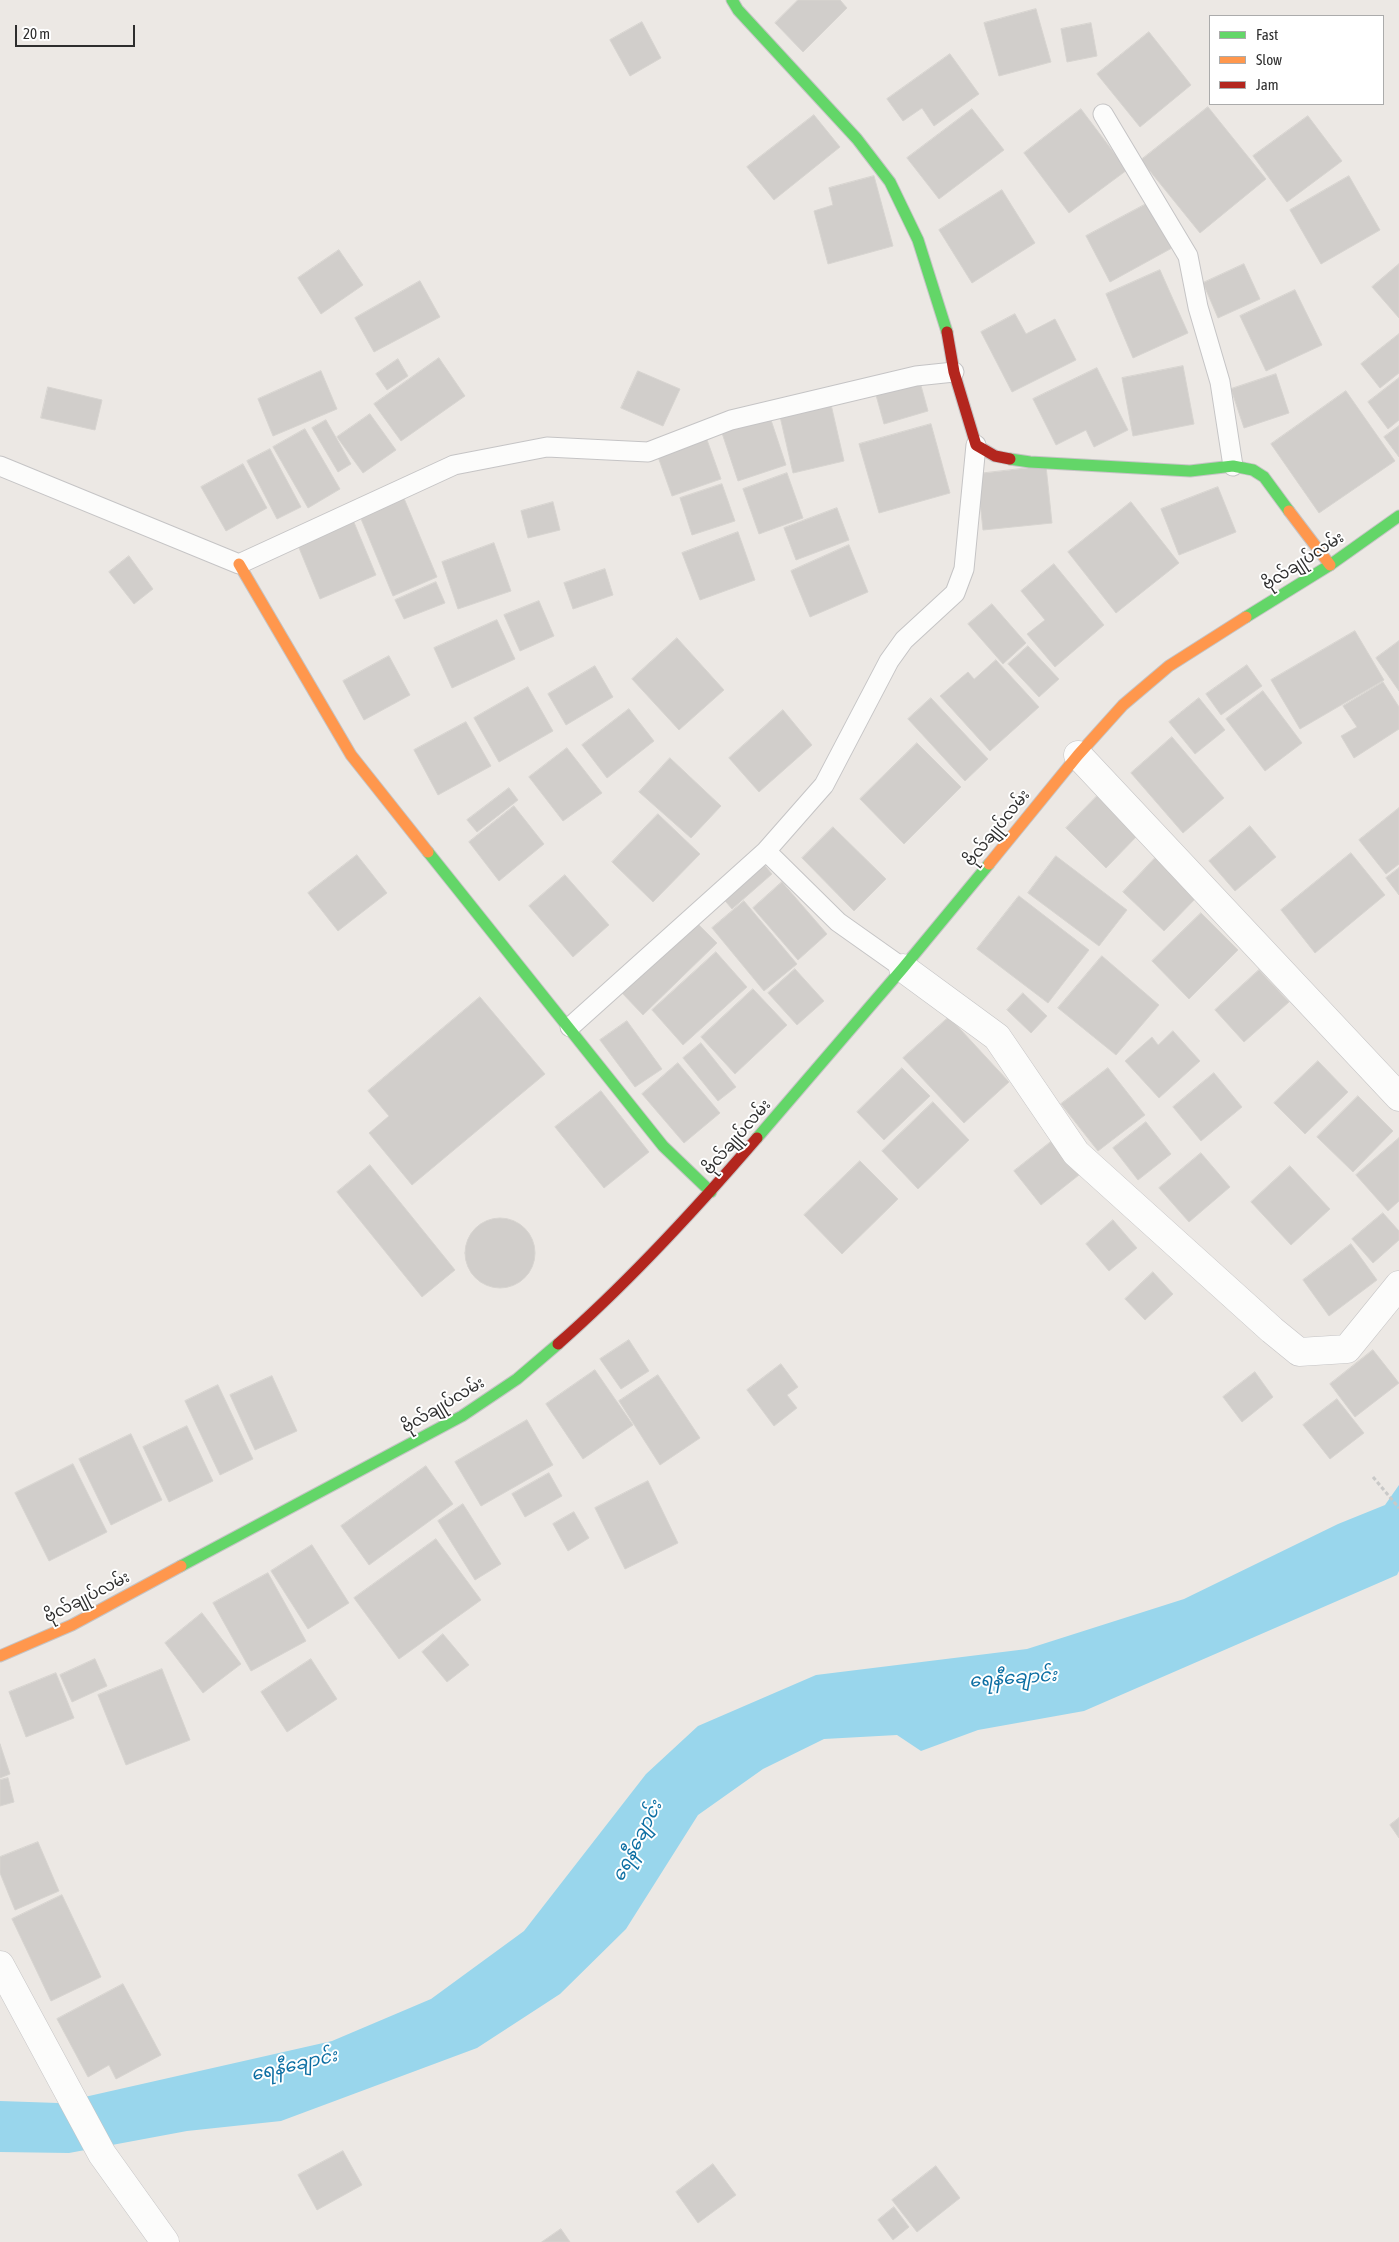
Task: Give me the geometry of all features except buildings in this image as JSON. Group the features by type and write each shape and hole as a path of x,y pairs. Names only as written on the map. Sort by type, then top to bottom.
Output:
{"main road":[{"path":"732,0 738,10 858,139 890,182 918,240 950,340 954,372 976,445 995,456 1030,462 1190,471 1233,466 1253,470 1264,476 1330,565"},
{"name":"ဗိုလ်‌ချုပ်‌လမ်း","path":"0,1656 72,1625 462,1416 517,1379 576,1328 632,1274 711,1192 903,968 1078,755 1123,706 1169,666 1330,565 1399,516"},
{"path":"239,564 351,755 570,1027 663,1146 711,1192"}],"street":[{"path":"1078,755 1399,1097"},
{"path":"903,968 997,1037 1076,1153 1272,1330 1300,1352 1347,1349 1399,1285"},
{"path":"0,1964 102,2154 165,2242"}],"lane":[{"path":"1103,114 1188,256 1198,307 1220,382 1233,466"},
{"path":"0,466 239,564 454,465 547,447 648,452 731,420 916,376 954,372"},
{"path":"570,1027 766,851 824,784 889,661 904,640 955,593 964,569 976,445"},
{"path":"766,851 838,922 903,968"}],"path":[{"path":"1373,1477 1399,1508"}],"water":[{"name":"ရေနီချောင်း","path":"1399,1485 1399,1571 1397,1575 1084,1711 978,1730 921,1751 897,1735 824,1739 763,1769 698,1815 626,1929 560,1994 477,2048 281,2121 187,2131 69,2153 0,2152 0,2101 58,2103 332,2041 431,1999 524,1931 646,1774 698,1726 816,1675 1027,1649 1184,1599 1338,1524 1385,1505"}],"traffic: fast":[{"path":"732,0 738,10 857,139 890,182 918,240 947,332"},
{"path":"1010,459 1030,462 1190,471 1233,466 1253,470 1264,477 1289,511"},
{"path":"1246,617 1330,565 1399,516"},
{"path":"428,852 663,1146 711,1192"},
{"path":"757,1138 903,968 989,864"},
{"path":"181,1566 462,1416 517,1379 558,1344"}],"traffic: slow":[{"path":"1289,511 1330,565"},
{"path":"239,564 351,755 428,852"},
{"path":"989,864 1078,755 1123,705 1169,666 1246,617"},
{"path":"0,1656 72,1625 181,1566"}],"traffic: jam":[{"path":"947,332 954,372 976,445 995,456 1010,459"},
{"path":"558,1344 611,1295 661,1244 757,1138"}]}
